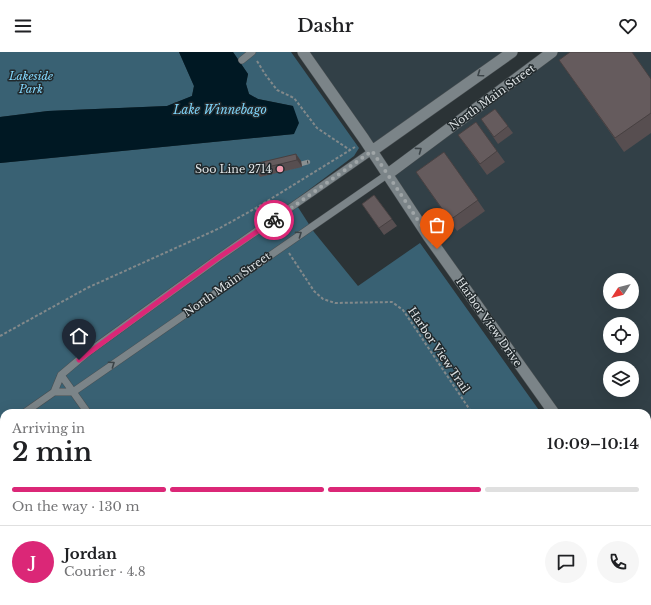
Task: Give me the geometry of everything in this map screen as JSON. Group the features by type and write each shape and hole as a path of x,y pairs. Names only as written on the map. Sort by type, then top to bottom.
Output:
{"street":[{"name":"Harbor View Drive","path":"303,52 388,174 428,236 551,409"},
{"name":"North Main Street","path":"388,174 552,52"},
{"path":"372,151 509,53"}],"lane":[{"path":"242,60 252,52"},
{"path":"30,409 54,392 61,375 87,353 211,263 372,151"},
{"name":"North Main Street","path":"73,392 283,245 388,174"},
{"path":"61,375 85,409"},
{"path":"54,392 73,392"}],"path":[{"path":"0,336 87,288 220,228 256,208 350,150 317,128 294,98 276,90 252,52"},
{"name":"Harbor View Trail","path":"256,208 314,291 323,299 335,302 392,302 403,310 469,409"}],"shaded area":[{"path":"303,52 512,52 372,151"},
{"path":"552,52 651,52 651,409 551,409 388,174"}],"green space":[{"name":"Lakeside Park","path":"0,52 179,52 194,86 192,96 167,106 48,111 0,117"},
{"path":"233,52 291,52 359,148 354,156 294,201 314,232 358,286 420,243 538,409 0,409 0,163 294,134 293,106 258,99 249,94 246,84 248,74"}],"water":[{"name":"Lake Winnebago","path":"179,52 233,52 248,74 246,84 249,94 258,99 293,106 299,123 294,134 0,163 0,117 48,111 167,106 192,96 194,86"}],"building":[{"path":"570,52 632,52 651,79 651,113 615,138 559,60"},
{"path":"495,109 508,126 494,137 481,119"},
{"path":"476,122 497,151 480,164 458,135"},
{"path":"444,152 478,200 450,220 416,172"},
{"path":"296,154 297,160 255,170 254,164"},
{"path":"374,195 392,219 379,228 362,204"}],"railway":[{"path":"290,167 308,162"}],"way so far":[{"path":"274,220 372,151 437,249"}],"place":[{"name":"Soo Line 2714","path":"280,169"}],"route":[{"path":"79,360 218,258 274,220"}]}
